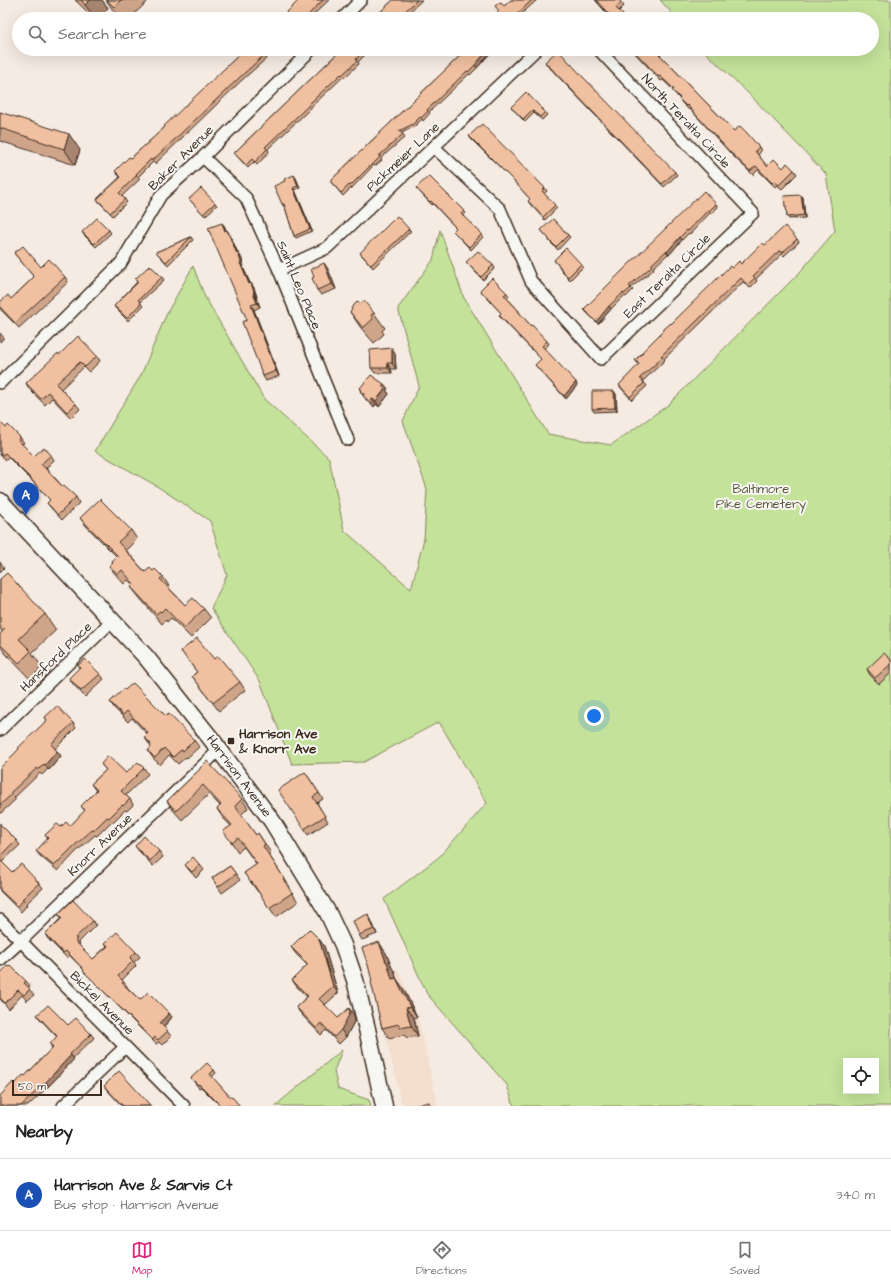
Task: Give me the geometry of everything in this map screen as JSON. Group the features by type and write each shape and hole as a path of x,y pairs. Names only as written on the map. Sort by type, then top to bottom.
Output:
{"main road":[{"name":"Harrison Avenue","path":"0,502 113,620 146,657 220,749 272,821 328,913 343,945 355,980 384,1106"}],"street":[{"path":"349,12 361,0"},
{"name":"Baker Avenue","path":"0,383 121,264 161,195 305,56"},
{"name":"Pickmeier Lane","path":"279,270 327,248 530,56"},
{"name":"North Teralta Circle","path":"605,56 753,213"},
{"name":"East Teralta Circle","path":"434,147 500,209 532,281 601,359 753,213"},
{"name":"Saint Leo Place","path":"202,157 246,198 279,270 348,440"},
{"name":"Hansford Place","path":"0,730 113,620"},
{"name":"Knorr Avenue","path":"0,960 220,749"},
{"name":"Bickel Avenue","path":"0,920 184,1106"},
{"path":"63,1106 125,1046"}],"shaded area":[{"path":"398,969 418,1018 438,1106 402,1106 372,975"}],"green space":[{"name":"Baltimore Pike Cemetery","path":"660,0 891,0 891,1106 514,1106 507,1085 427,994 384,899 439,857 487,803 439,722 364,762 292,764 260,681 211,608 227,575 210,521 155,485 95,451 141,375 167,313 193,266 205,297 264,399 329,458 344,530 411,589 424,539 427,489 403,421 419,386 398,308 433,260 440,230 464,298 548,434 611,445 668,405 800,272 835,231 826,174 751,96 709,56 879,56 879,12 671,12"},
{"path":"342,1050 334,1071 338,1089 369,1100 371,1106 275,1106"}],"building":[{"path":"81,0 90,0 85,5"},
{"path":"107,0 121,0 114,7"},
{"path":"299,0 323,0 311,12 287,12"},
{"path":"393,0 417,0 404,12 380,12"},
{"path":"511,0 532,0 519,12 498,12 499,11 495,6 500,2 504,6"},
{"path":"596,0 619,0 621,2 616,8 620,12 607,12"},
{"path":"238,56 263,56 152,161 151,159 136,174 137,175 119,193 125,199 110,213 97,199 121,177 115,171 129,157 131,158 165,127 164,126"},
{"path":"335,56 359,56 356,59 357,61 342,75 341,74 265,147 267,149 255,162 252,159 246,165 234,153"},
{"path":"460,56 483,56 427,110 428,111 421,118 420,117 413,124 399,131 403,134 350,186 349,185 341,193 330,181"},
{"path":"552,56 564,56 675,172 662,184 545,62"},
{"path":"639,56 661,56 734,131 740,126 747,133 759,147 755,151 767,166 774,159 783,168 787,163 794,170 779,185 774,181 772,183 756,166 750,171 729,151 687,105 686,106 679,99 680,98 672,90 674,89 660,76 659,77"},
{"path":"526,92 545,112 540,117 532,110 523,119 511,107"},
{"path":"0,112 69,134 64,149 0,128"},
{"path":"482,124 545,188 542,191 555,205 543,217 528,201 530,199 511,178 469,136"},
{"path":"294,175 298,186 293,188 310,229 294,236 284,204 282,204 274,186 285,181 284,179"},
{"path":"429,176 464,211 461,214 482,234 469,247 453,231 456,228 431,201 430,202 416,188"},
{"path":"201,188 215,203 203,214 189,199"},
{"path":"704,191 716,204 709,211 708,210 688,231 687,230 667,252 666,251 651,265 652,266 629,286 631,288 609,306 596,322 584,309"},
{"path":"801,195 804,215 787,217 784,196"},
{"path":"397,216 409,229 371,265 360,253"},
{"path":"97,218 109,230 94,244 82,232"},
{"path":"553,219 568,235 556,247 541,230"},
{"path":"222,223 225,231 227,230 237,254 238,253 240,263 249,284 251,283 257,303 251,305 276,371 263,376 242,322 247,320 208,228"},
{"path":"785,226 797,239 782,253 780,250 753,276 755,278 747,285 741,278 661,356 663,357 640,378 644,383 630,397 619,385 639,364 635,360 643,353 642,352 730,266 732,268 739,261 741,264 762,243 765,245"},
{"path":"191,237 166,262 156,252"},
{"path":"23,246 41,267 49,259 65,277 15,323 0,307 0,302 8,295 11,299 34,277 14,253"},
{"path":"566,248 581,264 568,277 554,260"},
{"path":"478,251 493,265 481,277 466,262"},
{"path":"324,263 332,284 317,290 312,278 314,277 311,269"},
{"path":"150,265 162,277 138,300 141,303 127,318 114,306 138,282 135,279"},
{"path":"492,278 507,293 504,295 531,326 532,325 547,341 542,346 576,382 564,396 535,365 541,359 499,315 501,313 480,290"},
{"path":"358,301 360,304 364,301 374,313 371,315 373,319 363,328 350,312 352,310 351,308"},
{"path":"78,336 97,356 85,367 80,362 56,384 76,404 67,412 48,392 41,399 26,383 58,353 59,355"},
{"path":"392,348 392,363 387,363 388,368 371,368 370,350"},
{"path":"371,375 384,384 382,386 385,389 376,401 372,399 370,402 363,396 364,394 360,391 362,390 360,388"},
{"path":"592,391 614,391 615,408 592,409"},
{"path":"0,422 6,428 8,425 20,437 18,440 34,456 44,447 51,455 41,464 63,487 64,486 76,497 58,515 47,503 50,500 28,476 5,453 2,455 0,453"},
{"path":"100,499 131,530 118,542 145,572 150,568 153,571 155,569 163,577 160,579 185,605 193,598 204,609 184,628 165,608 156,614 131,587 134,584 122,570 118,574 109,566 118,556 80,518"},
{"path":"7,573 45,614 19,639 31,651 19,663 0,644 0,634 5,629 0,624 0,579"},
{"path":"197,638 214,659 218,656 240,682 213,703 192,676 197,672 181,651"},
{"path":"884,653 891,660 891,664 875,678 867,669"},
{"path":"85,659 100,674 81,691 69,678 80,667 78,665"},
{"path":"133,683 166,716 169,714 194,740 183,751 181,750 173,757 164,748 155,758 148,751 151,744 144,737 148,733 127,711 123,715 110,702"},
{"path":"57,706 73,723 51,744 57,751 45,765 44,764 38,770 37,768 10,793 12,794 0,805 0,768 47,720 45,717"},
{"path":"108,756 126,773 138,762 144,768 121,791 130,799 109,818 107,817 93,831 92,830 54,866 36,851 48,838 45,835 57,824 61,827 66,822 70,826 85,810 81,806 97,790 91,784 106,770 101,764"},
{"path":"207,761 242,799 235,806 256,835 258,833 265,844 263,846 292,893 269,908 252,882 251,883 244,873 257,864 238,838 232,843 223,831 232,825 217,809 221,805 203,785 176,811 167,801"},
{"path":"305,772 319,793 313,797 325,816 304,829 278,790"},
{"path":"0,824 16,840 0,856"},
{"path":"144,836 159,851 150,861 135,846"},
{"path":"193,857 200,865 192,872 185,865"},
{"path":"0,860 12,872 21,864 39,883 22,899 24,900 17,906 0,890"},
{"path":"230,866 236,874 218,887 212,878"},
{"path":"73,900 93,921 75,938 77,939 75,941 93,959 108,946 105,943 117,932 136,952 130,958 133,961 118,976 124,982 122,983 140,1000 148,992 169,1013 160,1023 168,1031 158,1040 155,1037 153,1040 83,971 84,970 66,951 63,953 45,934 62,918 58,914"},
{"path":"368,914 374,929 359,935 353,921"},
{"path":"309,929 319,939 333,986 319,999 338,1018 349,1008 350,1013 341,1030 334,1037 321,1023 316,1028 296,1007 308,996 292,980 308,964 291,947"},
{"path":"379,942 392,979 396,978 410,1007 406,1008 411,1026 400,1028 399,1024 382,1028 368,965 362,948"},
{"path":"10,965 26,981 24,983 30,989 24,995 18,990 5,1003 0,998 0,974 7,966 8,967"},
{"path":"48,1005 68,1025 76,1018 91,1034 21,1106 0,1106 0,1096 13,1082 15,1084 23,1075 25,1076 53,1047 50,1044 57,1036 37,1015"},
{"path":"207,1063 214,1070 210,1074 240,1106 221,1106 191,1078"},
{"path":"119,1071 151,1106 123,1106 104,1086"},
{"path":"429,1102 430,1106 411,1106"}],"place":[{"name":"Harrison Ave & Sarvis Ct","path":"26,515"},
{"name":"Harrison Ave & Knorr Ave","path":"231,741"}]}
